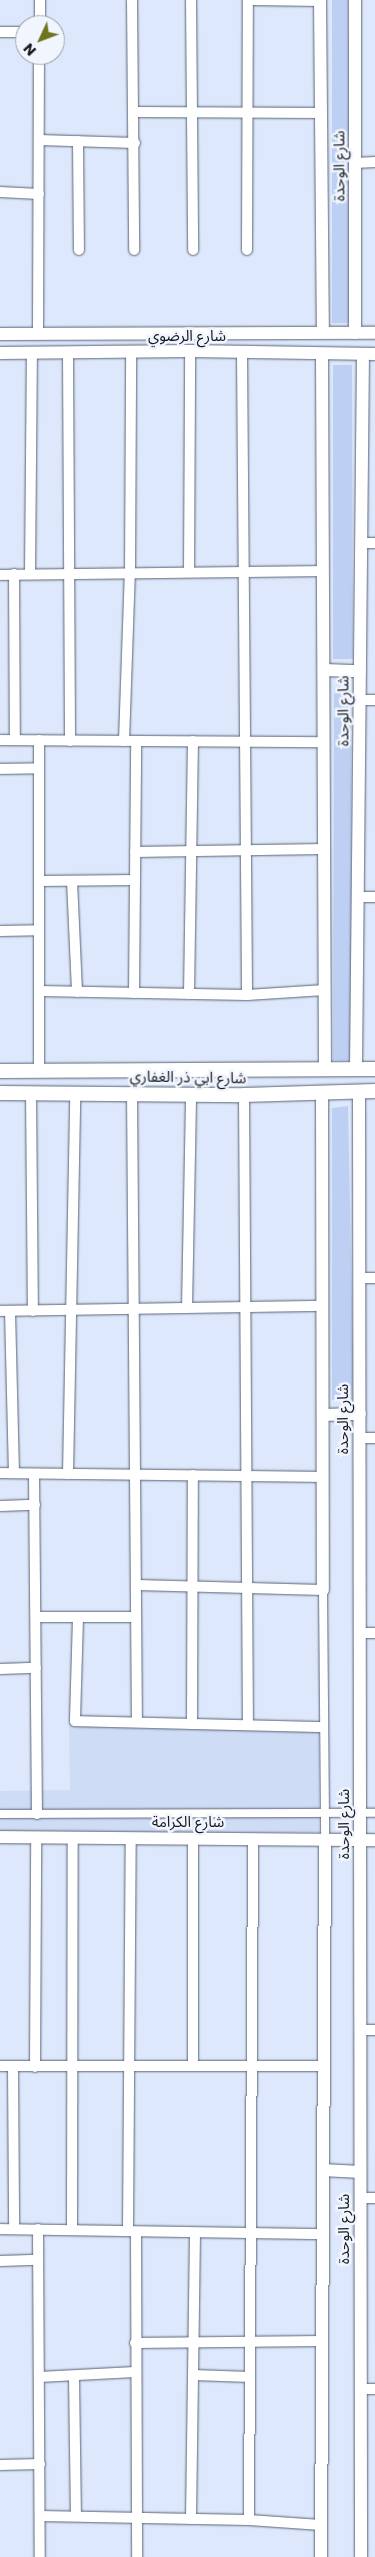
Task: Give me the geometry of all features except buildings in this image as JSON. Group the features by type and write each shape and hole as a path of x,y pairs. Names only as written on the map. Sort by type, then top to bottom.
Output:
{"main road":[{"name":"شارع ابي ذر الغفاري","path":"1,1071 375,1069"},
{"path":"1,1071 1,1093"},
{"name":"شارع ابي ذر الغفاري","path":"1,1093 132,1092 244,1095 375,1091"}],"street":[{"path":"40,0 40,15"},
{"path":"132,0 135,143 134,250"},
{"path":"191,0 193,250"},
{"path":"247,250 248,0"},
{"path":"253,0 320,1"},
{"name":"شارع الوحدة","path":"355,0 355,333"},
{"name":"شارع الوحدة","path":"320,1 323,332"},
{"path":"0,32 15,32"},
{"path":"38,333 40,65"},
{"path":"134,112 192,114 321,113"},
{"path":"39,140 135,143"},
{"path":"78,141 79,250"},
{"path":"355,163 375,162"},
{"path":"0,192 39,194"},
{"name":"شارع الرضوي","path":"0,334 375,332"},
{"path":"89,333 89,353"},
{"path":"189,572 190,350"},
{"name":"شارع الرضوي","path":"0,354 131,353 190,350 369,354"},
{"path":"242,352 247,995"},
{"path":"30,574 32,353"},
{"path":"124,741 130,573 131,353"},
{"path":"68,354 70,740"},
{"name":"شارع الوحدة","path":"322,354 325,1069"},
{"name":"شارع الوحدة","path":"356,1069 361,544 369,354"},
{"path":"361,544 375,543"},
{"path":"0,575 323,571"},
{"path":"14,574 15,740"},
{"path":"324,670 360,671"},
{"path":"360,700 375,700"},
{"path":"0,740 324,742"},
{"path":"39,740 40,1071"},
{"path":"134,993 136,741"},
{"path":"188,994 193,741"},
{"path":"0,769 39,768"},
{"path":"135,852 246,852 324,849"},
{"path":"39,881 135,880"},
{"path":"72,881 77,992"},
{"path":"358,897 375,897"},
{"path":"0,930 39,930"},
{"path":"39,991 247,995 325,990"},
{"name":"شارع الوحدة","path":"359,1091 361,2557"},
{"path":"31,1092 33,1311"},
{"path":"132,1092 137,1722"},
{"name":"شارع الوحدة","path":"321,2557 326,1839 323,1813 322,1092"},
{"path":"68,1474 75,1093"},
{"path":"187,1308 191,1094"},
{"path":"244,1095 248,1725"},
{"path":"359,1278 375,1278"},
{"path":"14,1473 5,1311 322,1306"},
{"path":"323,1415 360,1414"},
{"path":"360,1438 375,1438"},
{"path":"0,1473 323,1477"},
{"path":"34,1474 37,1814"},
{"path":"192,1724 193,1476"},
{"path":"0,1506 35,1505"},
{"path":"136,1585 323,1590"},
{"path":"36,1617 136,1617"},
{"path":"78,1618 75,1721 323,1727"},
{"path":"360,1633 375,1633"},
{"path":"0,1669 36,1668"},
{"name":"شارع الكرامة","path":"0,1814 375,1813"},
{"name":"شارع الكرامة","path":"0,1837 375,1840"},
{"path":"34,2066 36,1838"},
{"path":"72,2229 73,1838"},
{"path":"131,1838 129,2066 137,2557"},
{"path":"193,1838 193,2066"},
{"path":"249,2520 253,1839"},
{"path":"360,2030 375,2030"},
{"path":"0,2066 324,2066"},
{"path":"13,2067 14,2229"},
{"path":"323,2170 360,2172"},
{"path":"360,2198 375,2198"},
{"path":"0,2229 323,2234"},
{"path":"38,2229 40,2557"},
{"path":"191,2519 195,2233"},
{"path":"0,2261 38,2260"},
{"path":"135,2343 322,2341"},
{"path":"38,2377 74,2377 135,2372"},
{"path":"193,2375 250,2377"},
{"path":"74,2377 76,2516"},
{"path":"361,2388 375,2389"},
{"path":"0,2465 40,2464"},
{"path":"40,2516 249,2520 321,2525"}],"shaded area":[{"path":"332,0 348,0 350,323 332,323"},
{"path":"333,365 352,365 353,659 333,659"},
{"path":"351,686 352,1061 333,1060 334,687"},
{"path":"348,1106 354,1399 332,1400 332,1108"},
{"path":"69,1723 319,1730 319,1832 0,1833 0,1791 70,1790"}]}
